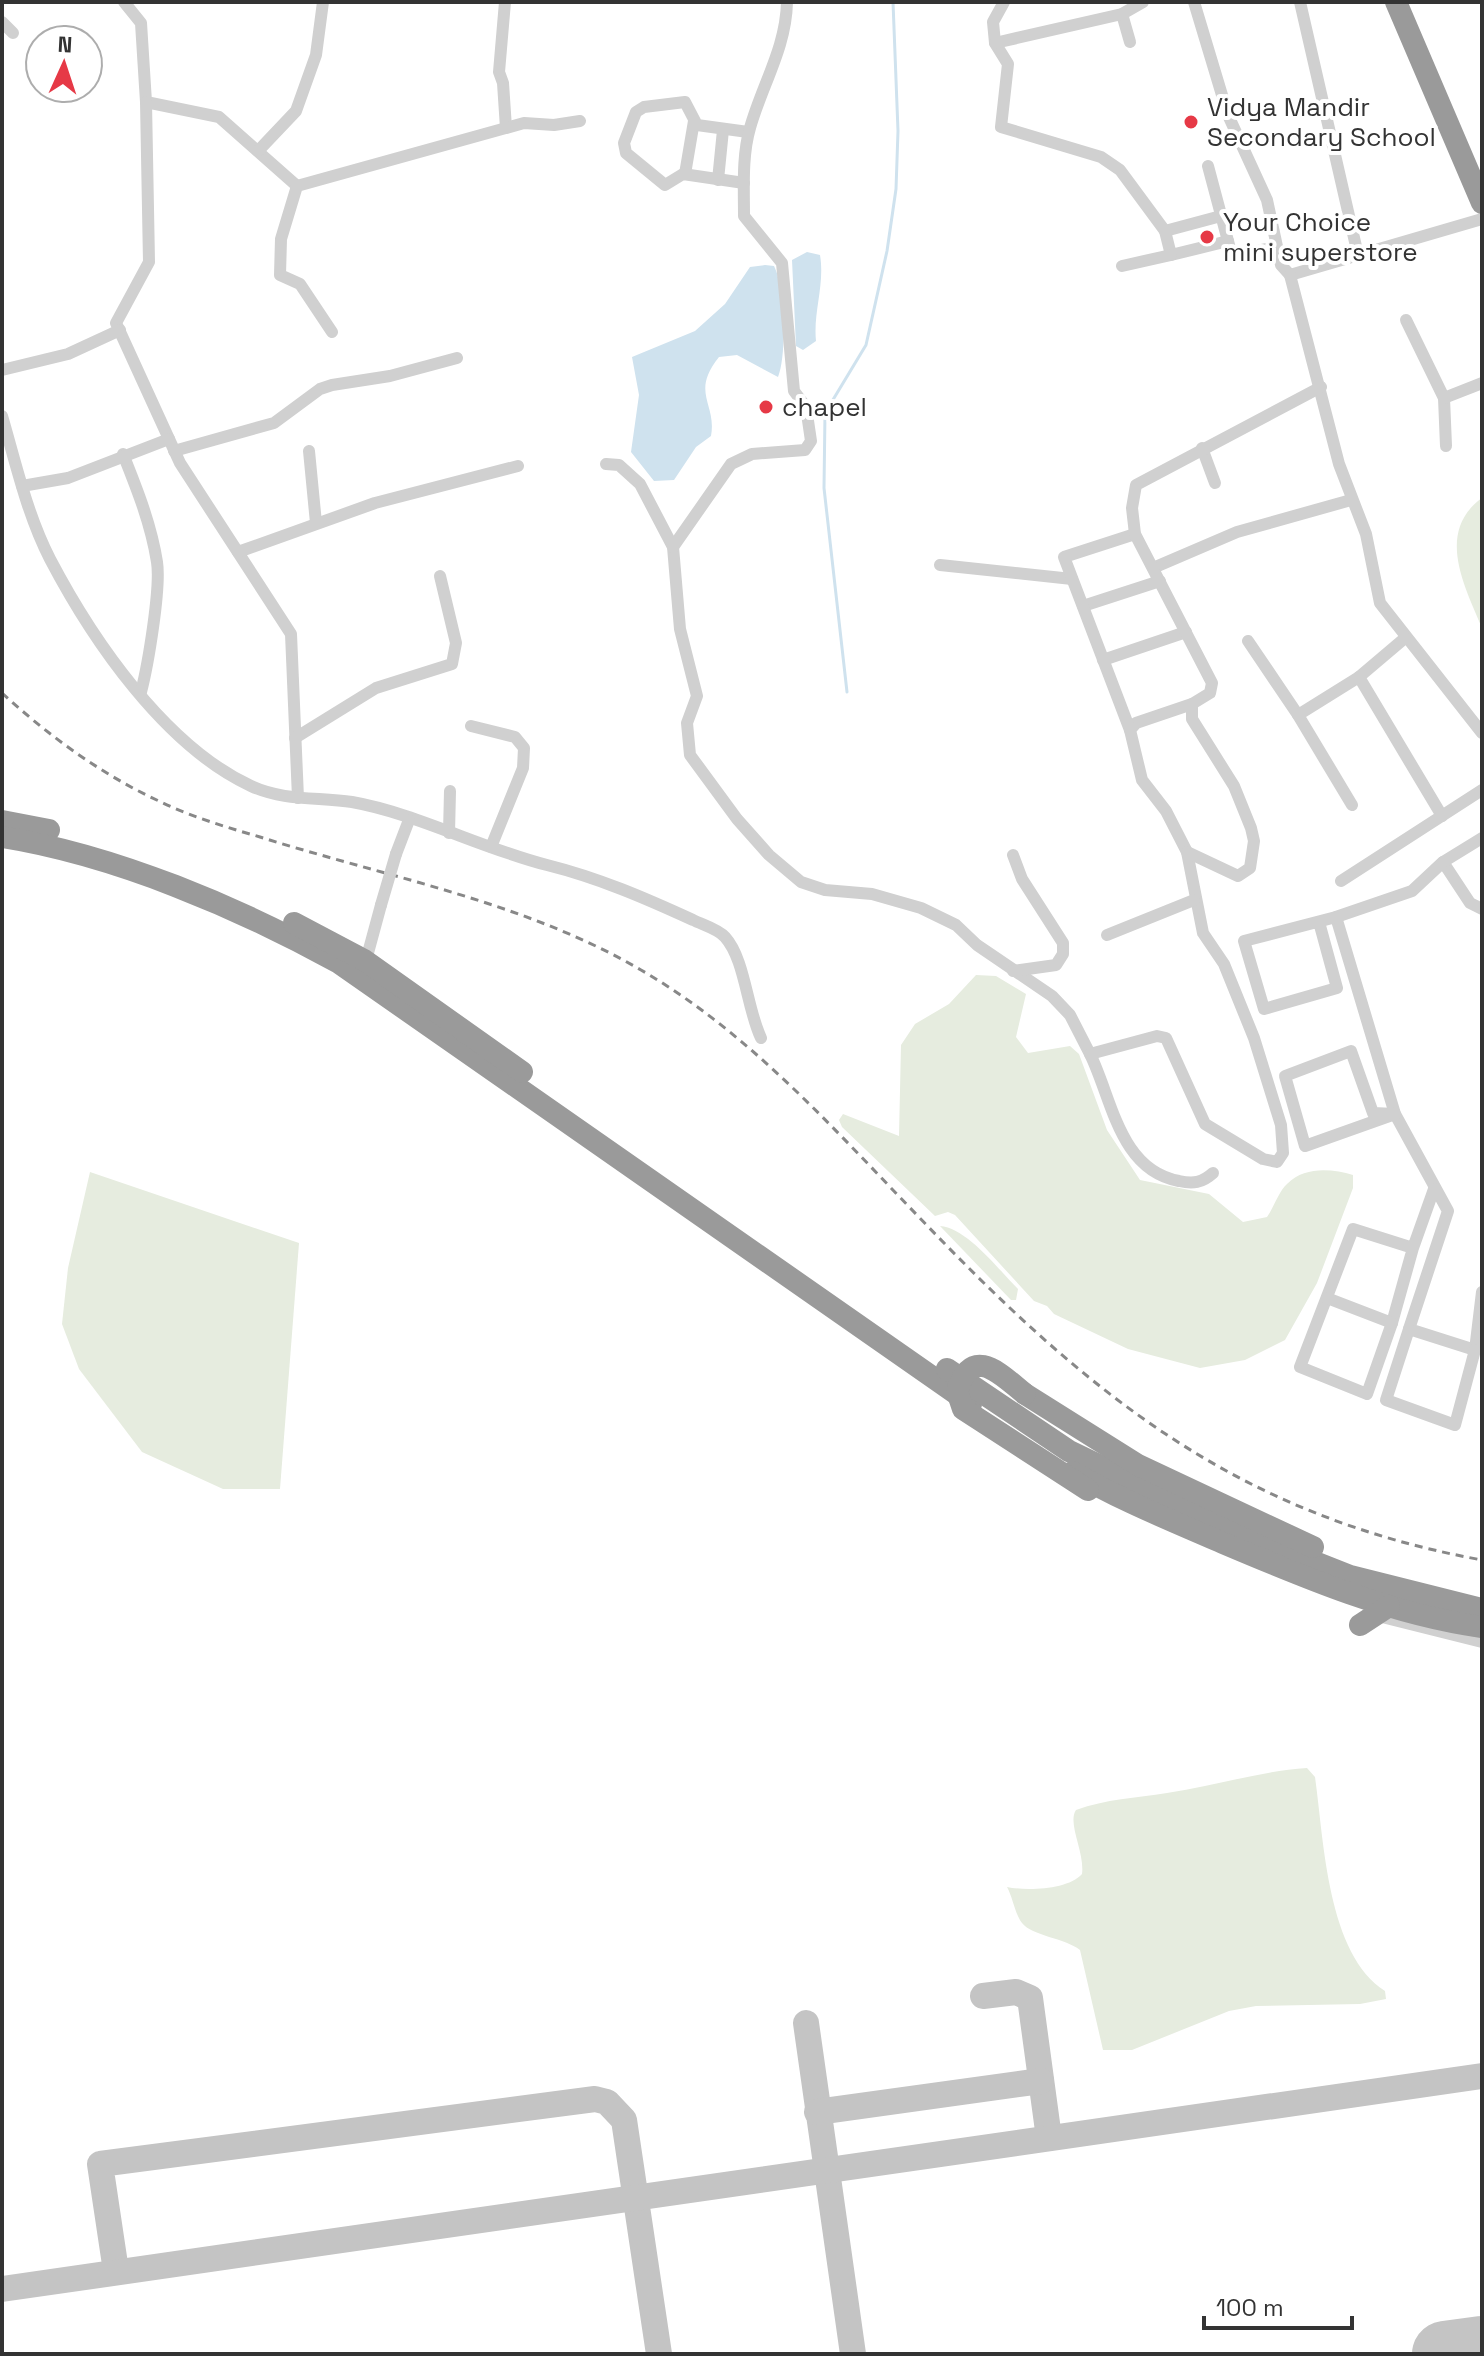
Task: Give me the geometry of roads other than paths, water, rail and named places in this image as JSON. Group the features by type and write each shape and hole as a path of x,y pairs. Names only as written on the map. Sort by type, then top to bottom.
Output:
{"highway":[{"path":"1406,3 1482,168"},
{"path":"1406,3 1482,203"},
{"path":"2,821 77,837 180,874 325,937 365,971 1069,1451 1229,1528 1376,1608 1482,1609"},
{"path":"2,837 63,848 117,865 365,971"},
{"path":"1376,1608 1358,1567 1229,1510 1083,1434 992,1367 973,1367 960,1383 957,1398 963,1409 1088,1490 1281,1580 1376,1608 1482,1627"}],"street":[{"path":"124,2 141,23 149,262 116,323 171,445 291,634 298,798"},
{"path":"258,151 296,111 316,55 323,2"},
{"path":"505,2 499,72 503,83 506,128"},
{"path":"673,547 731,464 752,454 805,450 811,441 806,407 794,391 782,263 744,216 748,132 775,65 787,2"},
{"path":"1004,2 993,22 995,43 1008,64 1001,127 1101,157 1120,170 1165,231 1171,255"},
{"path":"995,43 1122,14 1143,2"},
{"path":"1194,2 1228,115 1267,200 1281,265 1290,275 1351,500 1366,534 1380,603 1482,733"},
{"path":"1300,2 1358,255"},
{"path":"1122,14 1130,42"},
{"path":"2,22 13,33"},
{"path":"146,102 219,117 297,186"},
{"path":"685,174 694,121 685,102 644,107 636,112 624,143 626,153 665,185 685,174 744,183"},
{"path":"297,186 524,123 554,125 580,121"},
{"path":"694,121 723,130 748,132"},
{"path":"718,180 723,130"},
{"path":"1208,166 1232,256 1276,247"},
{"path":"297,186 281,239 280,275 300,284 332,332"},
{"path":"1165,231 1221,216"},
{"path":"1290,275 1482,219"},
{"path":"1122,266 1228,241"},
{"path":"1406,320 1444,398 1446,446"},
{"path":"2,370 68,354 120,330"},
{"path":"22,486 68,478 123,454 274,423 320,389 390,376 457,358"},
{"path":"1444,398 1482,383"},
{"path":"1130,730 1136,723 1192,704 1210,693 1212,683 1135,534 1132,508 1136,485 1321,387"},
{"path":"2,416 22,486 50,558 99,641 170,729 205,759 253,787 298,798 352,802 632,891 724,935 735,952 752,1020 761,1038"},
{"path":"1202,448 1215,483"},
{"path":"309,451 316,523"},
{"path":"123,454 142,500 158,565 148,665 141,692"},
{"path":"606,464 619,465 640,484 673,547 680,629 697,696 687,723 690,755 737,819 769,855 801,882 825,890 872,894 921,908 956,925 1013,971 1052,996 1070,1015 1090,1054 1122,1136 1149,1166 1170,1180 1186,1183 1205,1180 1213,1173"},
{"path":"238,552 375,503 518,466"},
{"path":"1153,568 1237,532 1351,500"},
{"path":"1090,1054 1157,1036 1166,1038 1172,1045 1195,1107 1205,1124 1263,1159 1277,1162 1283,1153 1281,1125 1266,1073 1224,964 1203,933 1194,900 1187,852 1166,811 1142,780 1130,730 1064,557 1135,534"},
{"path":"940,565 1072,579"},
{"path":"295,738 376,688 452,664 456,643 440,576"},
{"path":"1083,606 1160,581"},
{"path":"1103,660 1186,632"},
{"path":"1298,715 1359,677 1405,638"},
{"path":"1248,641 1298,715 1352,805"},
{"path":"1359,677 1442,816"},
{"path":"1187,852 1238,876 1250,868 1254,841 1234,786 1192,719 1192,704"},
{"path":"471,726 515,737 524,748 523,768 491,847"},
{"path":"1341,881 1482,790"},
{"path":"449,833 450,791"},
{"path":"365,971 381,905 409,820"},
{"path":"1319,922 1337,988 1264,1009 1244,941 1336,917 1412,891 1443,862 1482,838"},
{"path":"1013,855 1022,879 1063,943 1063,954 1056,965 1013,971"},
{"path":"1443,862 1470,903 1482,909"},
{"path":"1107,935 1194,900"},
{"path":"1336,917 1395,1114 1448,1211 1386,1400 1455,1425 1475,1350 1482,1292"},
{"path":"1351,1051 1373,1113 1395,1114 1305,1146 1285,1076 1351,1051"},
{"path":"1413,1248 1353,1229 1300,1367 1367,1394 1434,1189"},
{"path":"1327,1298 1392,1323"},
{"path":"1409,1329 1475,1350"},
{"path":"1376,1608 1482,1642"}],"water":[{"path":"807,252 820,255 821,277 816,341 803,350 796,346 792,260"},
{"path":"774,266 781,289 784,338 778,377 737,355 719,357 706,380 705,389 711,415 711,436 696,447 674,480 654,481 631,452 639,395 632,357 695,331 725,304 750,267"}],"waterway":[{"path":"847,692 824,488 825,413 866,345 887,251 896,189 898,131 893,2"}],"railway":[{"path":"2,693 77,754 118,780 173,807 235,829 503,909 597,946 641,970 680,995 753,1051 1041,1336 1104,1389 1169,1436 1238,1477 1313,1512 1393,1539 1482,1560"}],"place":[{"name":"Vidya Mandir Secondary School","path":"1191,122"},
{"name":"Your Choice mini superstore","path":"1207,237"},
{"name":"chapel","path":"766,407"}]}
